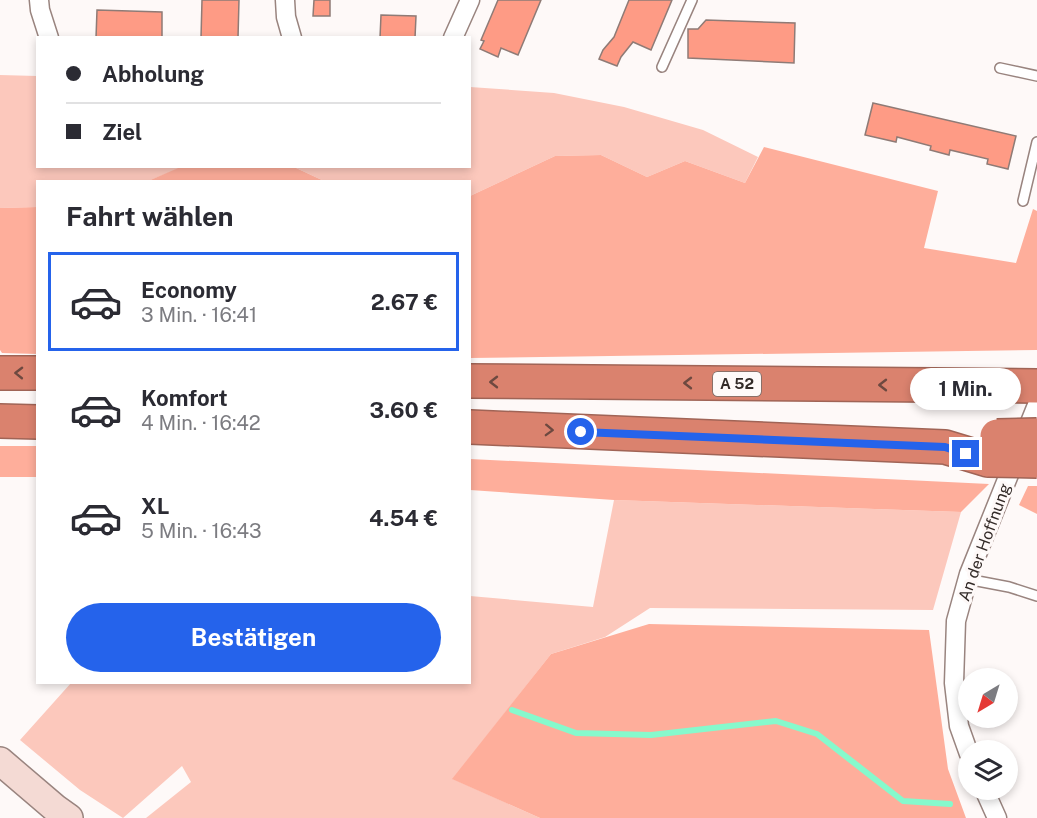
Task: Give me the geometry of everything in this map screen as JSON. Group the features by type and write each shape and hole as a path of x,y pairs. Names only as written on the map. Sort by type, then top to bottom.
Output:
{"highway":[{"path":"0,373 36,373"},
{"name":"A 52","path":"471,381 1037,386"},
{"path":"0,422 36,422"},
{"path":"471,427 992,448 1037,461"},
{"path":"992,448 1037,435"}],"street":[{"path":"39,0 48,36"},
{"path":"285,0 286,17 291,36"},
{"path":"454,36 470,0"},
{"name":"An der Hoffnung","path":"964,740 959,726 954,683 956,621 968,579 1037,405"},
{"path":"1,764 69,818"},
{"path":"989,800 997,818"}],"lane":[{"path":"662,67 692,0"},
{"path":"1000,68 1037,76"},
{"path":"1023,201 1037,142"},
{"path":"968,579 1009,587 1037,596"}],"shaded area":[{"path":"0,75 36,76 36,168 180,168 150,180 36,180 36,207 0,208"},
{"path":"471,87 554,93 624,107 703,130 758,157 745,183 685,161 647,177 601,155 555,156 471,196 471,180 322,180 296,168 471,168"},
{"path":"764,147 938,191 924,248 1016,263 1033,209 1037,211 1037,350 471,358 471,196 555,156 601,155 647,177 685,161 745,183"},
{"path":"178,168 296,168 322,180 150,180"},
{"path":"36,207 36,354 2,353 0,350 0,208"},
{"path":"0,446 36,446 36,477 0,477"},
{"path":"471,459 989,484 961,512 614,500 471,490"},
{"path":"1028,486 1037,486 1037,514 1019,505"},
{"path":"614,500 961,512 933,610 650,608 605,637 551,654 453,779 540,818 146,818 191,782 182,766 123,818 80,790 20,740 70,684 471,684 471,596 593,607"},
{"path":"649,624 929,630 948,769 966,818 540,818 452,779 551,654"}],"building":[{"path":"202,0 239,0 238,36 201,36"},
{"path":"314,0 330,0 330,16 313,16"},
{"path":"498,0 541,0 518,55 501,48 498,57 480,49 484,41 481,40"},
{"path":"629,0 672,0 651,50 633,42 617,66 599,59 614,37"},
{"path":"97,10 162,12 162,36 96,36"},
{"path":"381,15 416,16 415,36 380,36"},
{"path":"706,20 795,23 794,63 688,58 688,29 698,29"},
{"path":"873,103 1016,136 1008,169 987,164 988,159 950,150 949,155 930,150 931,146 897,137 896,142 865,135"}],"waterway":[{"path":"512,710 576,733 651,735 776,721 817,734 903,801 950,804"}],"route":[{"path":"581,432 945,447 966,454"}]}
